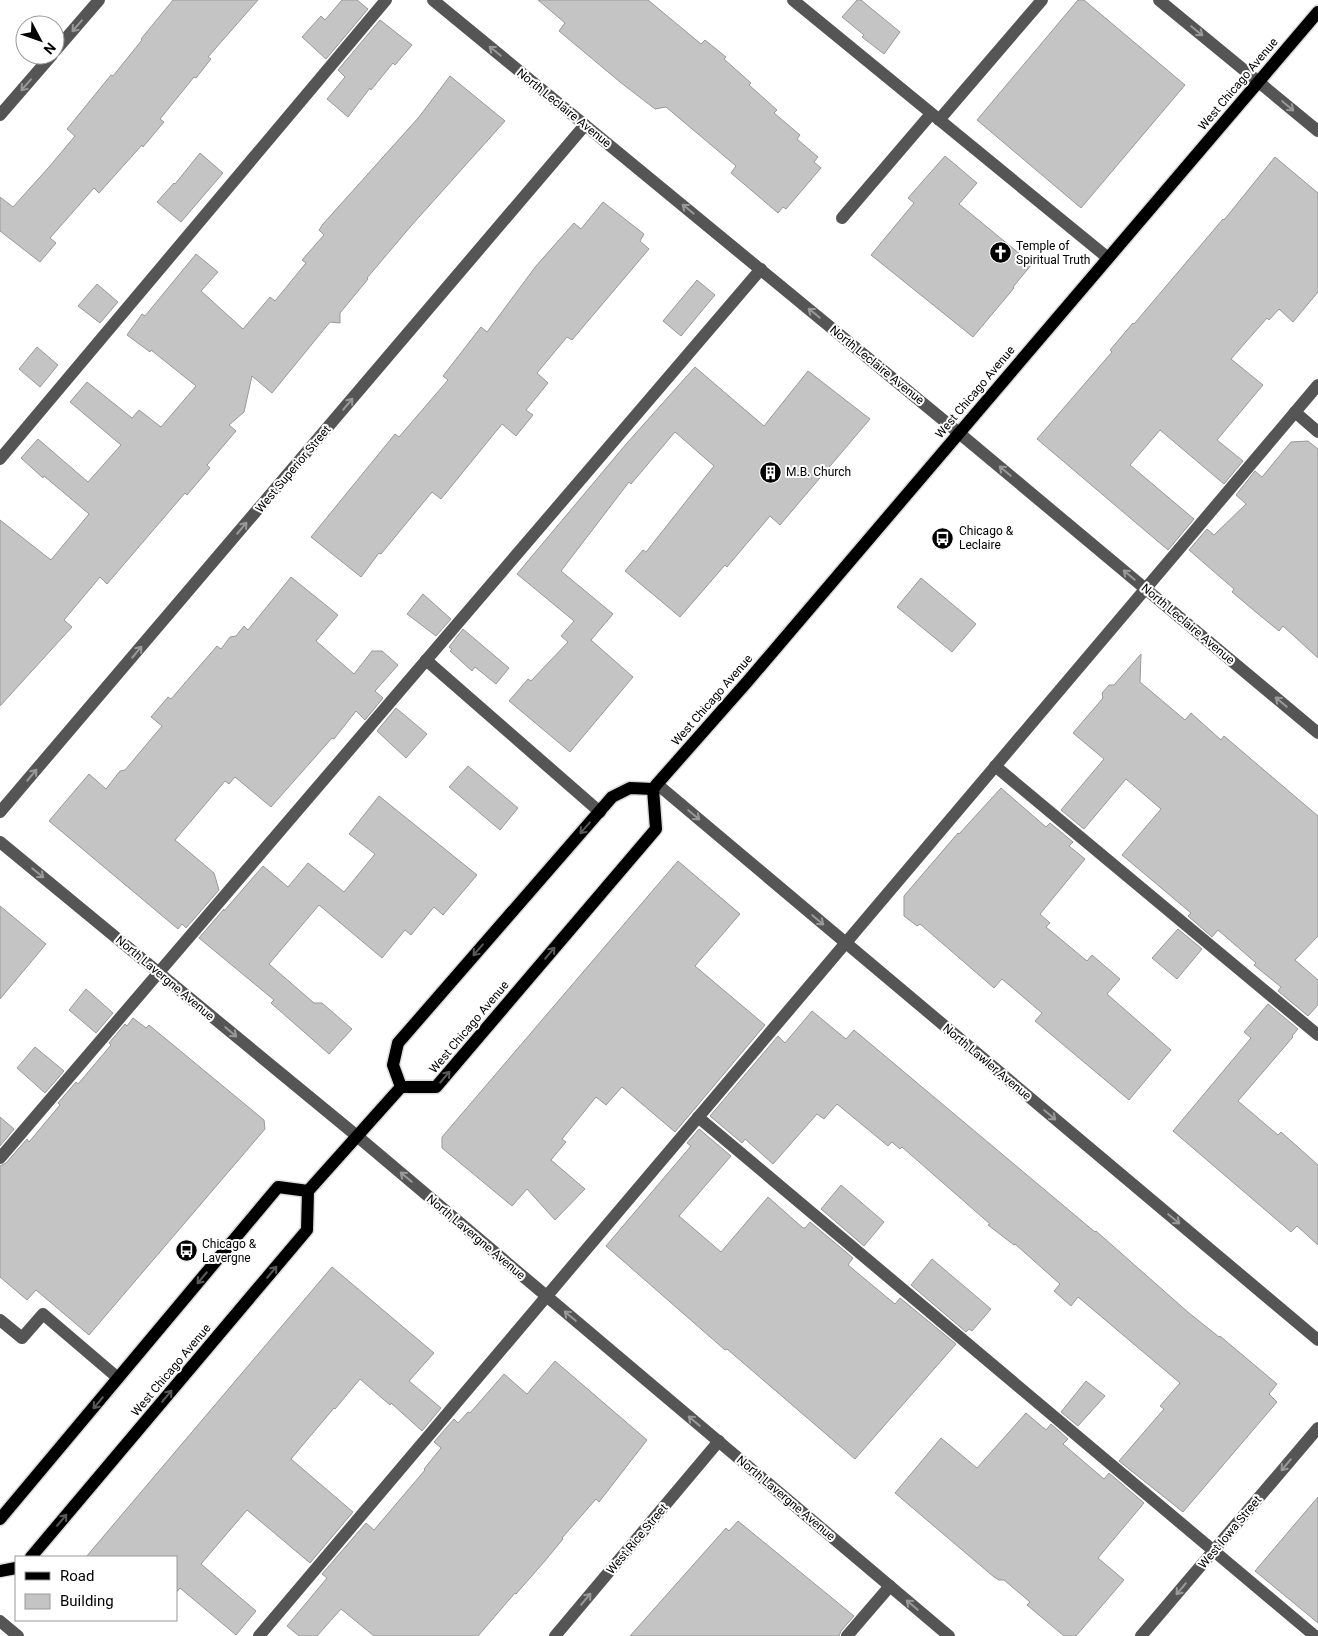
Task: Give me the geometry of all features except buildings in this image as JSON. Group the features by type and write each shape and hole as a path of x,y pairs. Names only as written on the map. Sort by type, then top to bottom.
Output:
{"main road":[{"name":"West Chicago Avenue","path":"401,1087 436,1087 656,829 655,787 1318,12"},
{"path":"0,1520 278,1187 308,1191 401,1087 393,1065 398,1043 612,797 630,788 655,787"},
{"name":"West Chicago Avenue","path":"32,1556 308,1230 308,1191"},
{"path":"0,1571 15,1568"}],"street":[{"path":"65,39 99,0"},
{"path":"0,459 386,0"},
{"name":"North Leclaire Avenue","path":"433,0 959,433 1318,734"},
{"path":"793,0 1108,258"},
{"path":"842,218 1042,0"},
{"path":"1159,0 1318,131"},
{"path":"0,115 43,65"},
{"name":"West Superior Street","path":"0,812 586,125"},
{"path":"0,1158 761,269"},
{"path":"259,1636 1318,385"},
{"path":"1295,412 1318,432"},
{"path":"426,660 600,812"},
{"path":"995,766 1318,1035"},
{"name":"North Lawler Avenue","path":"655,787 846,943 1318,1340"},
{"name":"North Lavergne Avenue","path":"0,842 356,1136 949,1636"},
{"path":"698,1117 1315,1636"},
{"path":"0,1320 22,1338 43,1314 118,1378"},
{"name":"West Iowa Street","path":"1141,1636 1318,1428"},
{"name":"West Rice Street","path":"555,1636 719,1441"},
{"path":"847,1636 890,1586"},
{"path":"0,1621 18,1636"}],"place":[{"name":"Temple of Spiritual Truth","path":"1000,253"},
{"name":"M.B. Church","path":"770,472"},
{"name":"Chicago & Leclaire","path":"943,538"},
{"name":"Chicago & Lavergne","path":"186,1251"}]}
